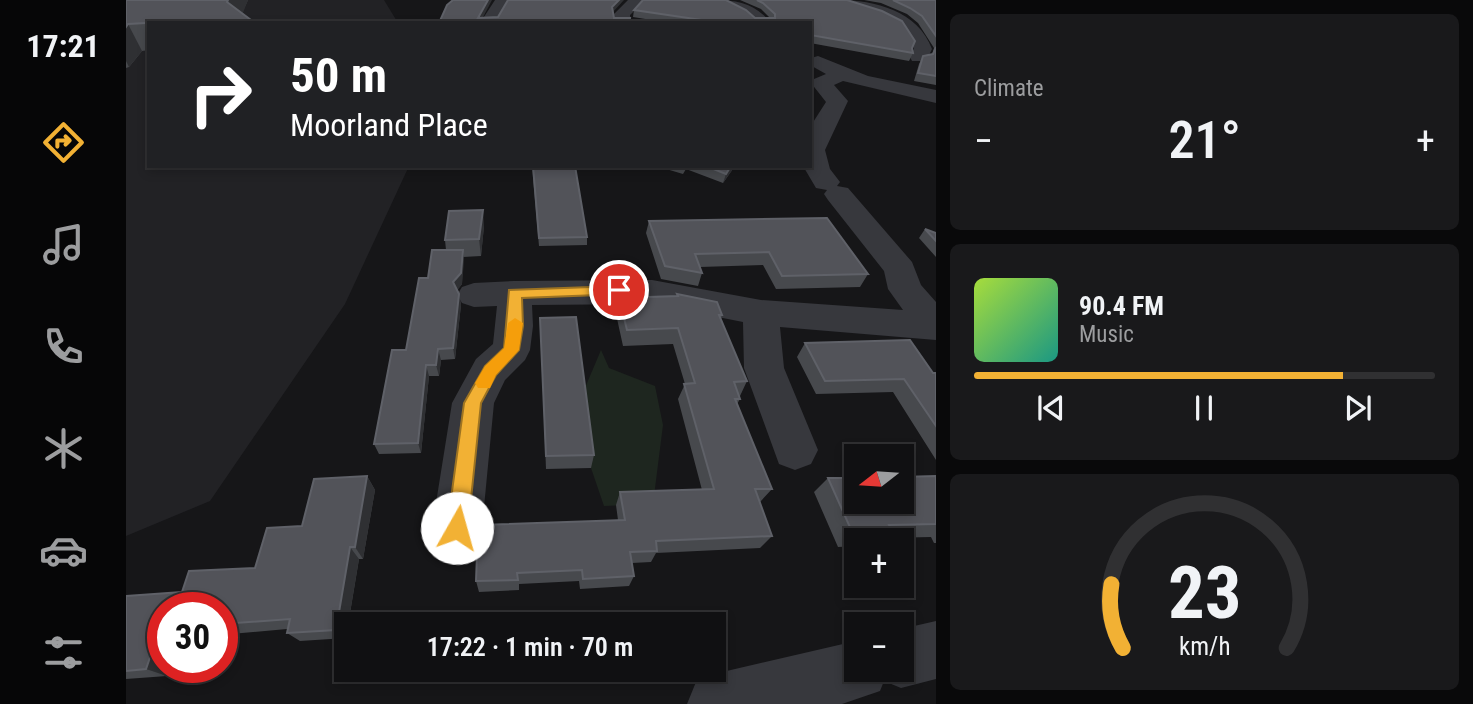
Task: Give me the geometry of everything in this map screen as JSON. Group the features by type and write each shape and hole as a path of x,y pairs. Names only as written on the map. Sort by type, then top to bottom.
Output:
{"street":[{"path":"489,21 503,0"},
{"path":"623,21 622,14 637,0"},
{"path":"723,0 752,12 761,21"},
{"path":"846,0 900,21 920,36 921,53 897,45"},
{"path":"812,61 837,101 812,146"},
{"path":"824,80 865,83 936,97"},
{"path":"812,160 886,251 900,270 905,289 935,327"},
{"path":"474,295 619,290 652,292 761,313 935,327"},
{"path":"457,528 473,403 491,370 511,350 515,326 514,293"},
{"path":"761,313 764,368 795,450"},
{"path":"914,656 936,650"},
{"path":"718,704 844,674"}],"shaded area":[{"path":"126,0 384,0 397,21 147,21 147,168 408,168 345,304 210,501 126,536"},
{"path":"601,350 609,368 655,386 663,425 653,504 604,506 591,468 582,395"}],"building":[{"path":"126,0 228,0 227,2 252,21 147,21 128,24 126,27"},
{"path":"453,0 488,0 478,18 498,17 508,0 619,0 612,7 614,18 630,18 629,21 440,21 447,5"},
{"path":"643,0 726,0 755,18 775,18 775,14 757,0 847,0 882,11 902,21 915,41 913,53 812,35 812,21 708,21 634,10"},
{"path":"893,0 936,0 936,36 922,16"},
{"path":"936,47 936,76 918,73 923,56 933,54"},
{"path":"533,168 575,168 587,237 539,238"},
{"path":"711,168 730,168 726,174"},
{"path":"483,210 479,239 445,240 449,211"},
{"path":"827,218 868,274 782,276 769,252 695,254 702,273 665,266 649,221"},
{"path":"925,229 936,233 936,241"},
{"path":"432,250 463,250 461,273 453,282 459,294 453,348 438,349 436,365 426,365 418,443 374,444 392,350 406,350 419,278 428,278"},
{"path":"677,294 717,302 722,315 719,315 747,381 734,382 740,399 735,399 772,489 755,489 772,536 656,541 657,551 630,552 634,576 583,579 582,570 517,573 518,580 476,581 479,525 625,520 620,492 714,489 684,384 695,383 678,328 627,330 619,298 678,296"},
{"path":"576,317 594,455 546,456 540,318"},
{"path":"910,340 933,373 936,373 936,426 904,379 825,381 805,343"},
{"path":"367,476 355,547 350,547 339,612 334,612 334,630 287,633 290,619 238,623 238,592 182,592 189,571 255,568 267,528 302,526 314,479"},
{"path":"936,476 936,524 850,528 844,514 914,514 914,477"},
{"path":"828,478 844,478 844,514"},
{"path":"147,594 146,669 126,671 126,596"}],"slow traffic":[{"path":"484,383 491,370 511,350 515,323"}],"route":[{"path":"457,528 473,403 491,370 511,350 515,326 514,293 619,290"}]}
